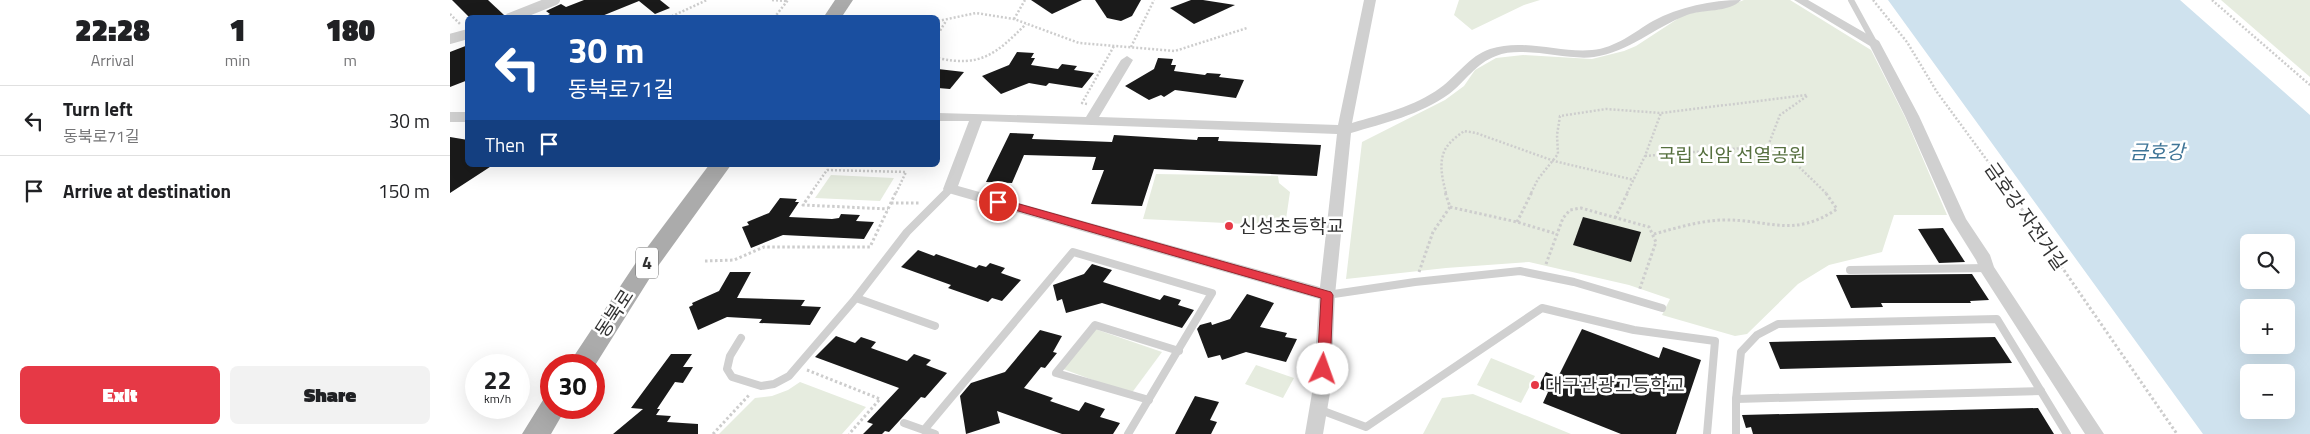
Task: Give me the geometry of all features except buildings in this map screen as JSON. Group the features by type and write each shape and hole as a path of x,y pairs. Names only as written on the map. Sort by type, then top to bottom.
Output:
{"main road":[{"path":"834,15 844,0"},
{"name":"동북로","path":"588,354 645,266 719,167"},
{"path":"536,434 546,419"}],"street":[{"path":"518,15 555,0"},
{"path":"1314,434 1322,387 1327,295 1344,130 1370,0"},
{"path":"940,117 1344,130 1408,111 1446,91 1467,69 1493,52 1524,48 1593,54 1622,46 1659,23 1686,11 1717,6 1735,0"},
{"path":"1800,0 1874,44 1912,116 1959,220 1984,259 1987,268 2095,434"},
{"path":"450,39 465,35"},
{"path":"1090,122 1129,54"},
{"path":"450,117 465,117"},
{"path":"976,117 950,188 1327,295"}],"lane":[{"path":"1851,0 1874,44"},
{"path":"741,338 730,356 727,369 732,378 761,388 775,385 789,376 856,298 907,232 950,188"},
{"path":"918,431 1073,252 1212,293 1128,434"},
{"path":"1850,270 1987,268"},
{"path":"1327,295 1415,282 1520,271 1542,274 1636,299 1662,308"},
{"path":"856,298 935,326"},
{"path":"1318,409 1366,427 1542,308 1634,330 1715,341 1707,434"},
{"path":"1736,434 1736,399 1741,352 1757,335 1778,324 1997,319 2067,434"},
{"path":"1149,400 1056,373 1095,325 1179,351"},
{"path":"1736,399 2041,391"},
{"path":"904,423 918,431 935,434"}],"path":[{"path":"674,15 706,0"},
{"path":"772,0 787,0"},
{"path":"776,15 787,0"},
{"path":"1014,19 1025,0"},
{"path":"1129,54 1154,0"},
{"name":"금호강 자전거길","path":"1873,0 1907,42 1937,92 2004,182 2176,434"},
{"path":"2212,0 2310,86"},
{"path":"940,21 976,13 1014,19 1079,43 1114,46 1129,54 1175,51 1246,28"},
{"path":"940,31 946,21"},
{"path":"940,59 945,61 988,57 1014,37 1026,24"},
{"path":"1098,107 1082,103 1114,46"},
{"path":"1517,222 1538,179 1558,154 1557,135 1560,116 1606,109 1661,113 1807,95 1778,118 1772,141 1768,146"},
{"path":"1615,218 1645,156 1661,113"},
{"path":"1415,282 1433,232 1450,207 1443,182 1441,165 1446,146 1464,131 1554,161 1634,180"},
{"path":"1645,156 1768,146 1778,150 1822,189 1837,210 1824,219 1791,228 1731,220 1699,221 1654,234"},
{"path":"705,261 734,260 764,247 870,248 906,172 827,170 803,205 888,209"},
{"path":"891,204 922,203 934,206"},
{"path":"1450,207 1517,222 1557,234"},
{"path":"1542,274 1562,218 1570,210 1580,208 1649,227 1654,234 1656,242 1636,299"},
{"path":"798,366 880,399 849,434"},
{"path":"713,434 756,386"}],"green space":[{"path":"1459,0 1540,0 1524,5 1472,30 1454,15"},
{"name":"국립 신암 선열공원","path":"1744,0 1790,0 1871,50 1905,117 1947,215 1894,215 1882,252 1829,265 1798,284 1747,334 1735,336 1662,315 1670,299 1629,285 1529,262 1446,268 1346,279 1362,142 1445,100 1464,86 1475,70 1496,58 1523,55 1592,59 1636,46 1685,14 1722,8"},
{"path":"2221,0 2310,0 2310,77"},
{"path":"1156,174 1278,176 1279,183 1290,192 1285,226 1143,219"},
{"path":"831,175 894,178 880,201 815,198"},
{"path":"1095,329 1162,352 1131,394 1063,369"},
{"path":"1491,358 1535,376 1521,403 1477,385"},
{"path":"1256,365 1294,378 1283,398 1245,384"},
{"path":"800,382 866,407 842,434 719,434 755,398 772,396 788,390"},
{"path":"1473,394 1571,434 1423,434 1442,398"}],"water":[{"name":"금호강","path":"1888,0 2180,0 2310,115 2310,434 2203,434"}],"place":[{"name":"신성초등학교","path":"1229,226"},
{"name":"대구관광고등학교","path":"1535,385"}],"route":[{"path":"998,202 1327,295 1323,369"}]}
